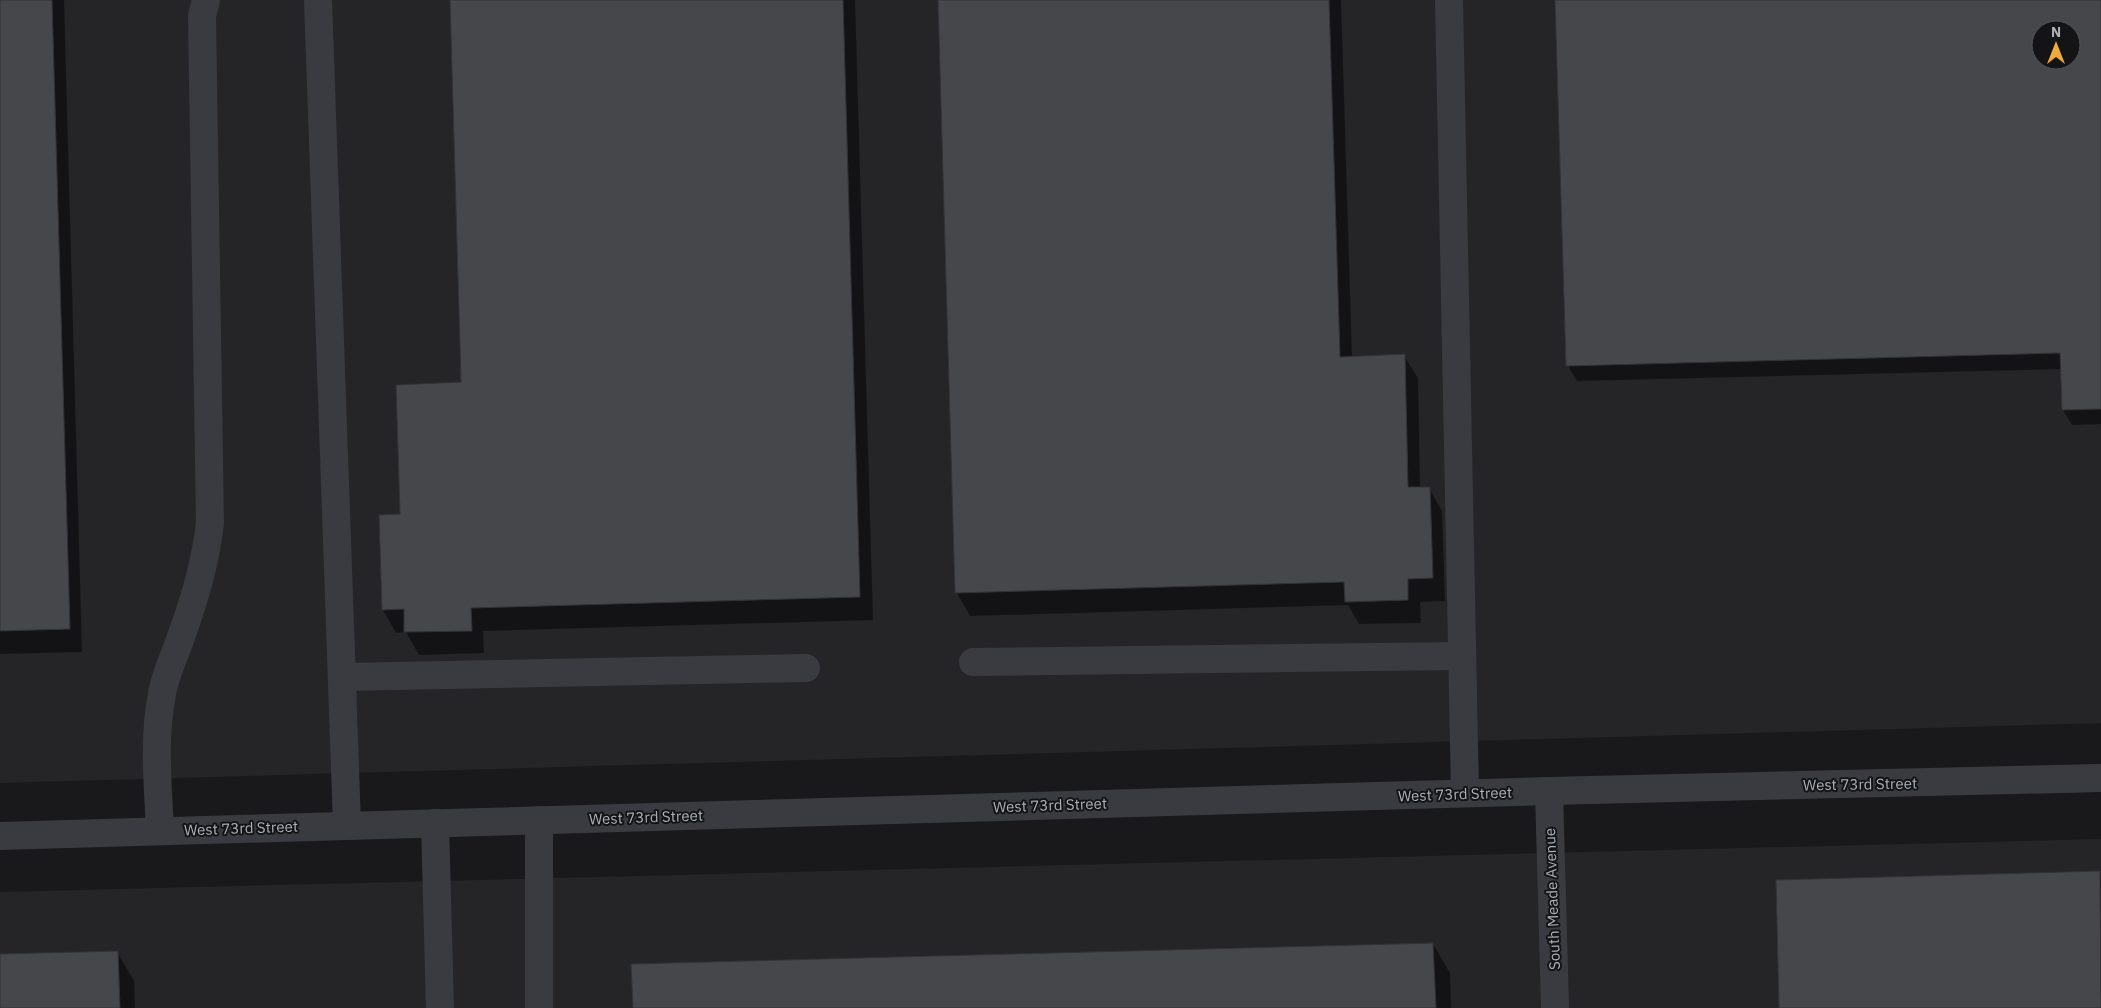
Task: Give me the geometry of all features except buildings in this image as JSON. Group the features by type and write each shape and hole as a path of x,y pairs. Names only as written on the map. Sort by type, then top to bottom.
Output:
{"street":[{"path":"160,831 156,764 158,720 162,692 194,599 206,557 210,523 202,16 206,0"},
{"path":"318,0 346,826"},
{"path":"1449,0 1465,793"},
{"path":"973,662 1462,656"},
{"path":"342,677 806,668"},
{"name":"West 73rd Street","path":"0,836 1465,793 2101,778"},
{"name":"South Meade Avenue","path":"1549,791 1555,1008"},
{"path":"539,820 539,1008"},
{"path":"435,823 440,1008"}],"shaded area":[{"path":"0,0 2101,0 2101,723 0,783"},
{"path":"2101,839 2101,1008 0,1008 0,892"}]}
